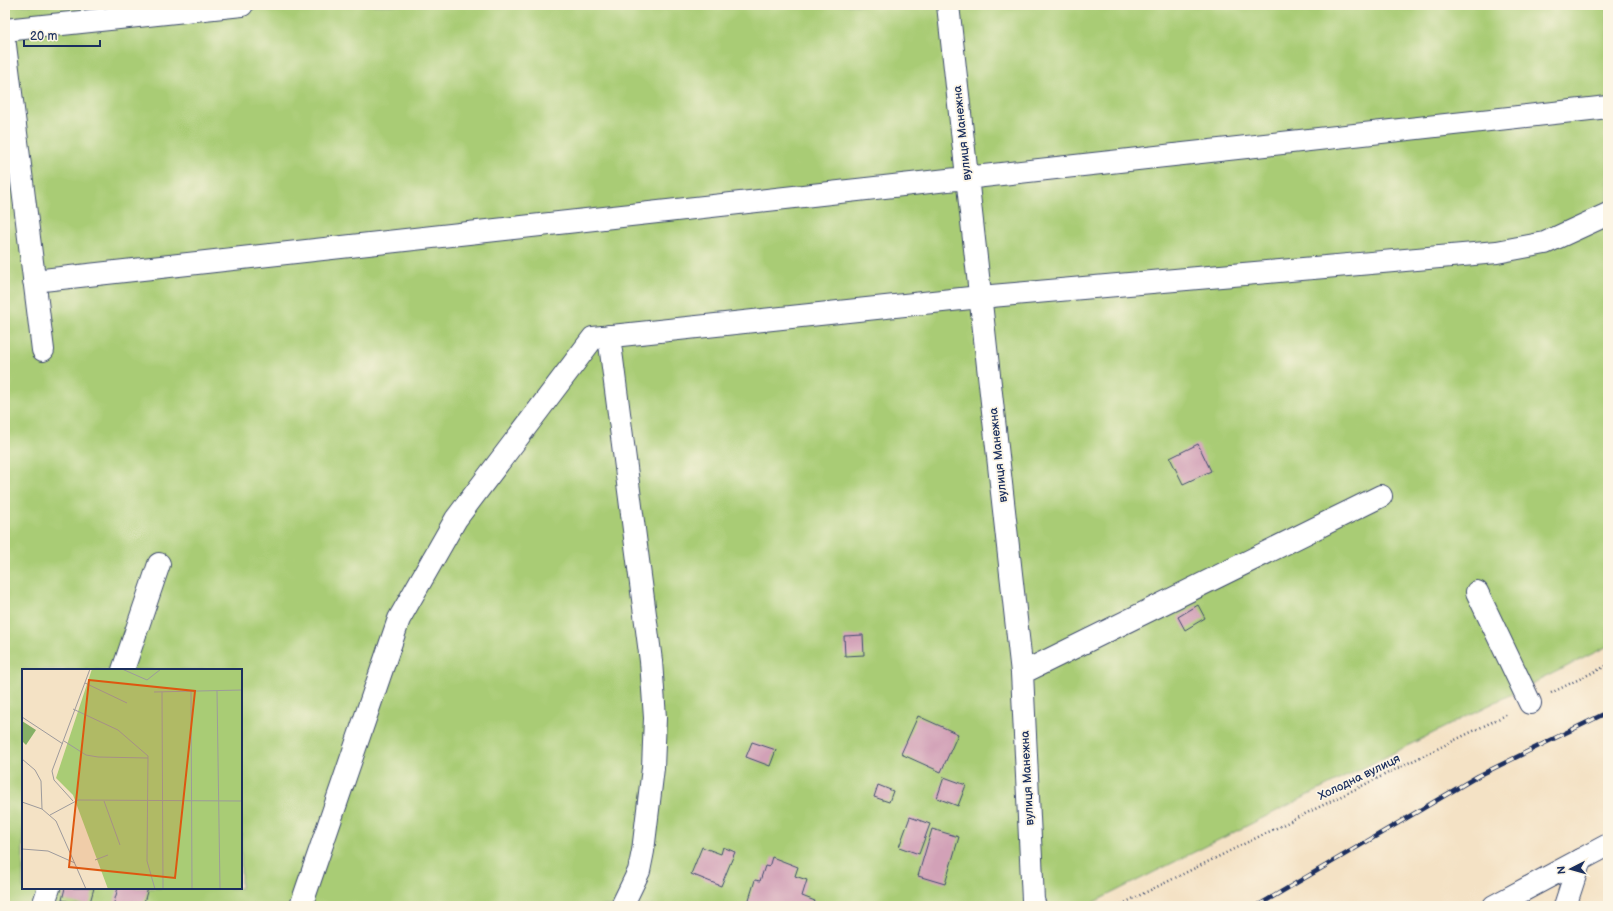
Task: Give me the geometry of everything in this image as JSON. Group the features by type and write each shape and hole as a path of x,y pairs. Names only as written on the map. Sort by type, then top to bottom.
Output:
{"street":[{"path":"5,30 242,5"},
{"name":"вулиця Манежна","path":"948,5 1022,673 1033,900 1035,906"},
{"path":"5,45 43,350"},
{"path":"34,281 1608,108"},
{"path":"301,906 399,619 456,519 593,338 980,297 1497,252 1545,242 1608,214"},
{"path":"609,336 651,660 655,718 653,768 645,838 639,871 622,906"},
{"path":"1022,673 1381,496"},
{"path":"123,669 159,564"},
{"path":"1476,592 1530,703"},
{"path":"1494,906 1608,845"},
{"path":"1565,906 1580,860"},
{"path":"43,906 49,889"}],"path":[{"name":"Холодна вулиця","path":"1118,906 1608,665"}],"green space":[{"path":"5,5 1608,5 1608,646 1086,906 5,906"}],"building":[{"path":"1605,134 1608,134 1608,150 1607,150"},
{"path":"1198,444 1211,471 1183,484 1170,458"},
{"path":"1198,605 1205,618 1185,630 1178,617"},
{"path":"863,635 864,655 845,656 844,636"},
{"path":"918,716 958,734 941,772 901,754"},
{"path":"752,742 776,750 770,766 746,757"},
{"path":"944,777 966,785 958,806 937,798"},
{"path":"878,785 893,791 889,802 874,797"},
{"path":"910,817 930,824 919,854 899,847"},
{"path":"932,829 959,837 945,884 918,876"},
{"path":"702,847 721,854 723,847 735,852 721,886 691,874"},
{"path":"772,857 798,867 795,876 807,880 802,896 815,901 813,906 747,906 755,880 760,881 765,866 769,867"},
{"path":"65,889 94,889 89,906 62,900"},
{"path":"118,889 148,889 143,906 113,906"}],"railway":[{"path":"1257,906 1478,776 1608,712"}]}
